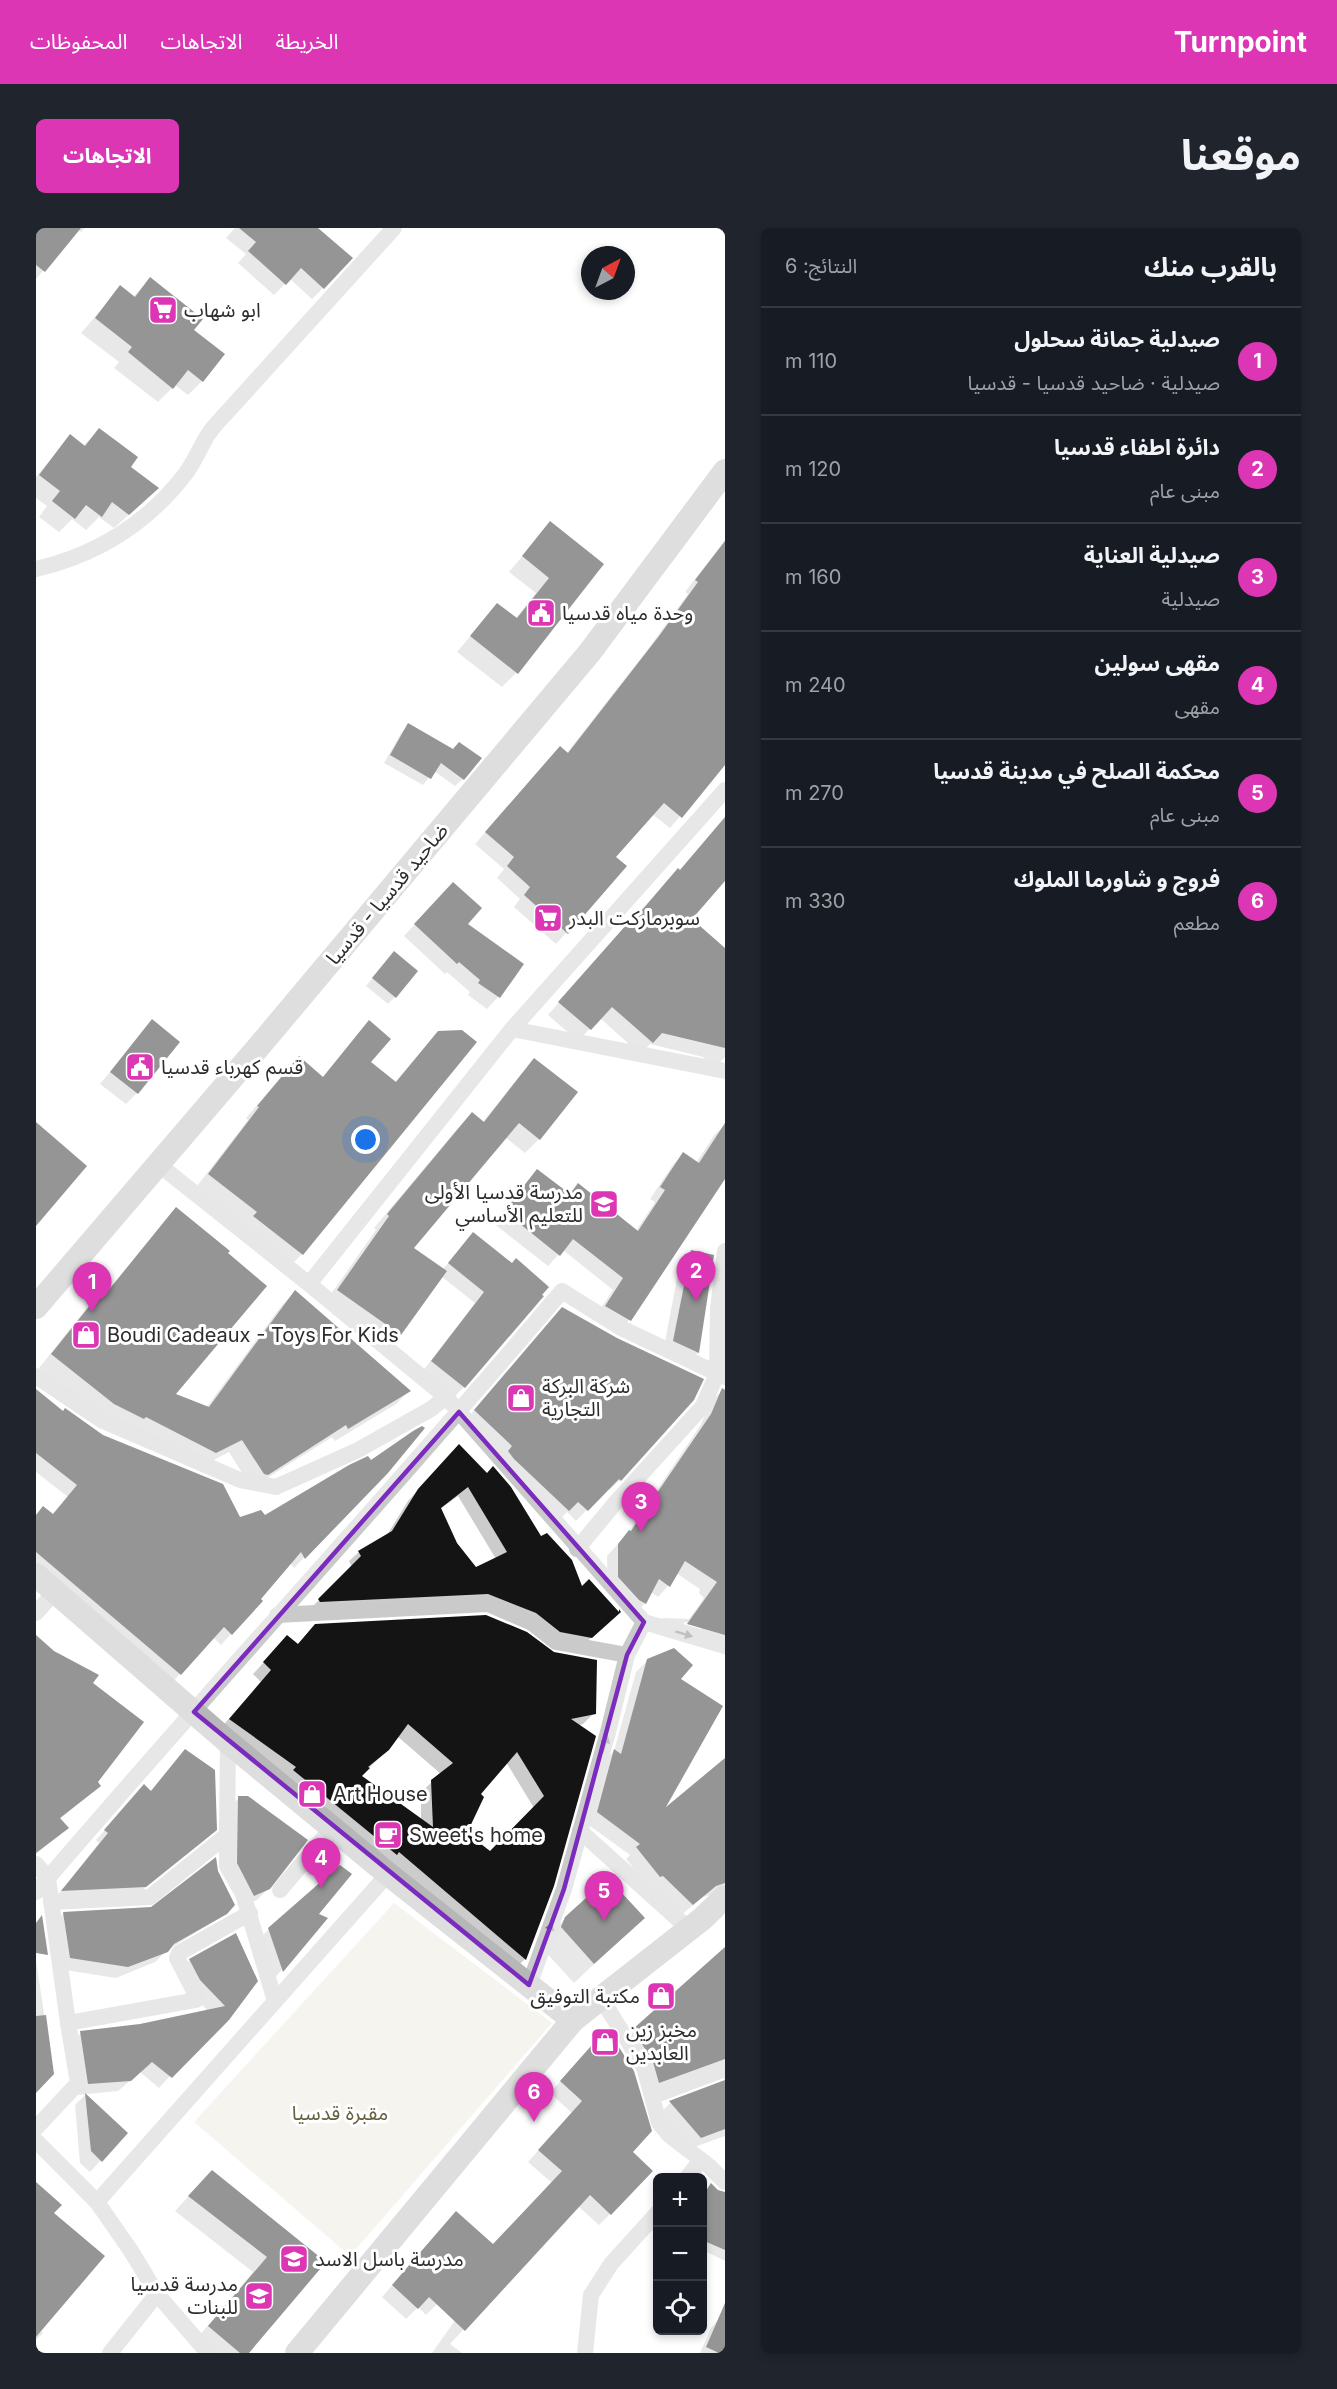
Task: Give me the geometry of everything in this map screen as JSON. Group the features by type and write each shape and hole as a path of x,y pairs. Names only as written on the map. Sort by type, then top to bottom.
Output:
{"main road":[{"name":"ضاحيد قدسيا - قدسيا","path":"36,1307 277,1026 590,652 725,471"},
{"path":"36,1575 228,1742 388,1874 573,2020"},
{"path":"297,2353 573,2020 689,1929 725,1897"}],"street":[{"path":"36,569 59,564 116,537 142,519 165,498 185,474 216,424 394,228"},
{"path":"309,1284 512,1029 725,790"},
{"path":"512,1029 725,1071"},
{"path":"158,1164 446,1397 577,1549 644,1622 725,1646"},
{"path":"577,1549 616,1502 703,1406 721,1376 718,1309 725,1251"},
{"path":"36,1892 277,1615 459,1412 562,1291 621,1328 721,1376"},
{"path":"36,1376 103,1421 240,1480 276,1487 358,1450 446,1397"},
{"path":"36,1613 55,1592"},
{"path":"277,1615 488,1604 532,1623 556,1642 627,1655"},
{"path":"529,1985 564,1889 627,1655 644,1622"},
{"path":"228,1742 227,1866 243,1894 250,1913 275,2001"},
{"path":"280,1890 332,1828"},
{"path":"580,1832 689,1929"},
{"path":"51,1902 150,1897 227,1835"},
{"path":"36,1864 48,1878 78,2083 36,2128"},
{"path":"97,2202 388,1874"},
{"path":"68,2023 196,2000 197,1996 177,1958 179,1953 250,1913"},
{"path":"601,1998 644,2067 659,2123 669,2135 725,2182"},
{"path":"653,2096 725,2070"},
{"path":"36,2141 97,2202 131,2251 157,2295 208,2353"},
{"path":"691,2173 701,2160"},
{"path":"585,2353 591,2295 611,2264 653,2217"},
{"path":"110,2353 157,2295"}],"highlighted area":[{"path":"459,1412 644,1622 627,1655 564,1889 529,1985 194,1712"}],"green space":[{"name":"مقبرة قدسيا","path":"394,1903 552,2023 350,2256 194,2122"}],"building":[{"path":"36,228 81,228 45,272 36,265"},
{"path":"239,228 318,228 353,258 324,289 301,268 286,285 248,251 256,242"},
{"path":"150,277 203,319 194,330 225,354 203,382 188,370 173,389 128,352 132,347 95,318 120,285 135,297"},
{"path":"99,428 138,457 131,467 159,488 129,515 112,502 102,517 86,505 75,519 52,501 60,491 39,475 70,434 85,446"},
{"name":"وحدة مياه قدسيا","path":"550,521 604,564 518,674 470,636 497,603 517,618 549,578 522,556"},
{"path":"725,541 725,765 682,818 664,803 616,857 627,866 568,934 524,895 530,887 507,866 514,857 485,832 560,746 568,753 659,636 698,582 695,580"},
{"path":"408,723 453,749 459,742 482,758 464,780 441,763 431,779 390,755"},
{"path":"725,817 725,881 692,919 725,948 725,1048 662,1033 653,1043 612,1007 591,1030 558,1002 678,868 680,870"},
{"path":"453,882 482,908 468,924 524,964 500,998 478,983 480,980 459,962 457,964 414,924"},
{"path":"394,951 418,971 396,998 372,978"},
{"name":"قسم كهرباء قدسيا","path":"152,1019 180,1042 138,1094 110,1072"},
{"path":"369,1020 391,1039 371,1062 396,1082 438,1031 462,1030 477,1042 303,1255 253,1216 257,1212 208,1174 259,1107 257,1106 299,1056 323,1077"},
{"path":"534,1058 578,1092 540,1140 519,1123 414,1248 447,1271 401,1335 337,1290 389,1216 387,1214 472,1112 484,1122"},
{"path":"36,1122 87,1166 36,1226"},
{"path":"725,1123 725,1179 631,1321 605,1306 623,1278 573,1239 560,1256 504,1211 537,1169 570,1194 578,1183 638,1231 665,1190 660,1187 683,1152 699,1163"},
{"path":"176,1207 230,1251 228,1253 267,1286 176,1394 209,1407 295,1290 411,1391 348,1429 346,1425 268,1475 264,1474 242,1440 216,1453 146,1417 144,1419 114,1404 51,1354 99,1294 103,1297"},
{"path":"473,1232 512,1263 516,1258 549,1287 542,1295 544,1296 465,1388 431,1361 484,1292 448,1263"},
{"path":"691,1250 714,1255 699,1353 673,1341"},
{"path":"562,1307 617,1338 704,1379 694,1400 621,1481 619,1479 588,1511 578,1502 569,1511 514,1459 508,1451 512,1446 474,1410"},
{"path":"722,1388 725,1390 725,1635 687,1624 717,1582 685,1561 670,1587 659,1579 646,1604 639,1600 618,1577 618,1544 629,1530 631,1531 711,1414"},
{"path":"36,1389 63,1411 65,1408 103,1435 223,1484 240,1517 261,1510 265,1515 349,1465 368,1456 371,1460 413,1431 422,1426 425,1428 388,1473 305,1559 301,1552 261,1599 263,1601 232,1635 224,1627 181,1675 36,1552 36,1515 43,1506 53,1514 77,1485 36,1453"},
{"path":"459,1444 487,1473 493,1466 511,1487 541,1536 547,1533 572,1560 582,1586 589,1579 621,1612 592,1638 560,1632 536,1613 488,1594 320,1602 318,1599 361,1556 358,1551 392,1531 418,1489","holes":["468,1487 507,1552 476,1567 457,1543 441,1508"]},
{"path":"486,1615 527,1632 554,1652 597,1660 596,1714 571,1719 596,1736 554,1886 526,1960 399,1852 397,1855 293,1770 296,1767 229,1719 271,1670 263,1662 287,1635 298,1644 315,1624","holes":["408,1724 453,1763 431,1780 433,1827 362,1776 370,1768 368,1767 389,1750","517,1752 544,1796 490,1851 467,1833 484,1797 481,1794"]},
{"path":"36,1635 54,1651 99,1675 93,1683 144,1722 98,1782 101,1786 60,1818 69,1828 36,1853"},
{"path":"674,1648 693,1665 681,1679 723,1706 666,1807 725,1758 725,1883 716,1886 693,1905 663,1876 660,1877 636,1847 640,1844 597,1812 614,1749 621,1754 647,1659"},
{"path":"185,1749 215,1770 217,1830 146,1887 61,1891 108,1833 104,1830 144,1784 151,1791"},
{"path":"238,1796 248,1796 308,1840 270,1889 254,1896 237,1863"},
{"path":"325,1853 334,1860 310,1871"},
{"path":"216,1857 218,1871 235,1905 227,1914 174,1944 168,1952 128,1967 70,1958 63,1912 151,1907"},
{"path":"340,1865 352,1874 319,1914 328,1918 283,1972 268,1928"},
{"path":"608,1878 645,1918 594,1964 561,1927 565,1917"},
{"path":"42,1915 48,1955 36,1953 36,1923"},
{"path":"236,1933 258,1981 229,2020 172,2078 152,2062 131,2081 88,2084 80,2031 140,2024 225,2006 200,1980 189,1959"},
{"path":"725,1947 725,2059 659,2083 653,2062 633,2029"},
{"path":"46,2015 54,2074 36,2093 36,2016"},
{"path":"607,2028 634,2071 652,2131 633,2152 653,2171 611,2215 590,2195 465,2331 429,2297 418,2309 392,2285 456,2211 493,2244 562,2171 538,2150 582,2101 560,2081"},
{"path":"725,2080 725,2129 701,2138 669,2101"},
{"path":"85,2093 128,2133 102,2162 91,2151"},
{"name":"مدرسة باسل الاسد","path":"212,2170 326,2262 249,2353 240,2353 208,2326 267,2257 188,2196"},
{"path":"36,2182 62,2205 54,2213 105,2256 36,2337"},
{"path":"711,2183 718,2190 725,2192 725,2250 707,2242 707,2189"},
{"path":"725,2303 725,2353 719,2353 706,2347"}],"place":[{"name":"ابو شهاب","path":"163,310"},
{"name":"وحدة مياه قدسيا","path":"541,613"},
{"name":"سوبرماركت البدر","path":"548,918"},
{"name":"قسم كهرباء قدسيا","path":"140,1067"},
{"name":"مدرسة قدسيا الأولى للتعليم الأساسي","path":"604,1204"},
{"name":"دائرة اطفاء قدسيا","path":"696,1301"},
{"name":"صيدلية جمانة سحلول","path":"92,1312"},
{"name":"Boudi Cadeaux - Toys For Kids","path":"86,1335"},
{"name":"شركة البركة التجارية","path":"521,1398"},
{"name":"صيدلية العناية","path":"641,1532"},
{"name":"Art House","path":"312,1794"},
{"name":"Sweet's home","path":"388,1835"},
{"name":"مقهى سولين","path":"321,1888"},
{"name":"محكمة الصلح في مدينة قدسيا","path":"604,1921"},
{"name":"مكتبة التوفيق","path":"661,1996"},
{"name":"مخبز زين العابدين","path":"605,2042"},
{"name":"فروج و شاورما الملوك","path":"534,2122"},
{"name":"مدرسة باسل الاسد","path":"294,2259"},
{"name":"مدرسة قدسيا للبنات","path":"259,2296"}]}
